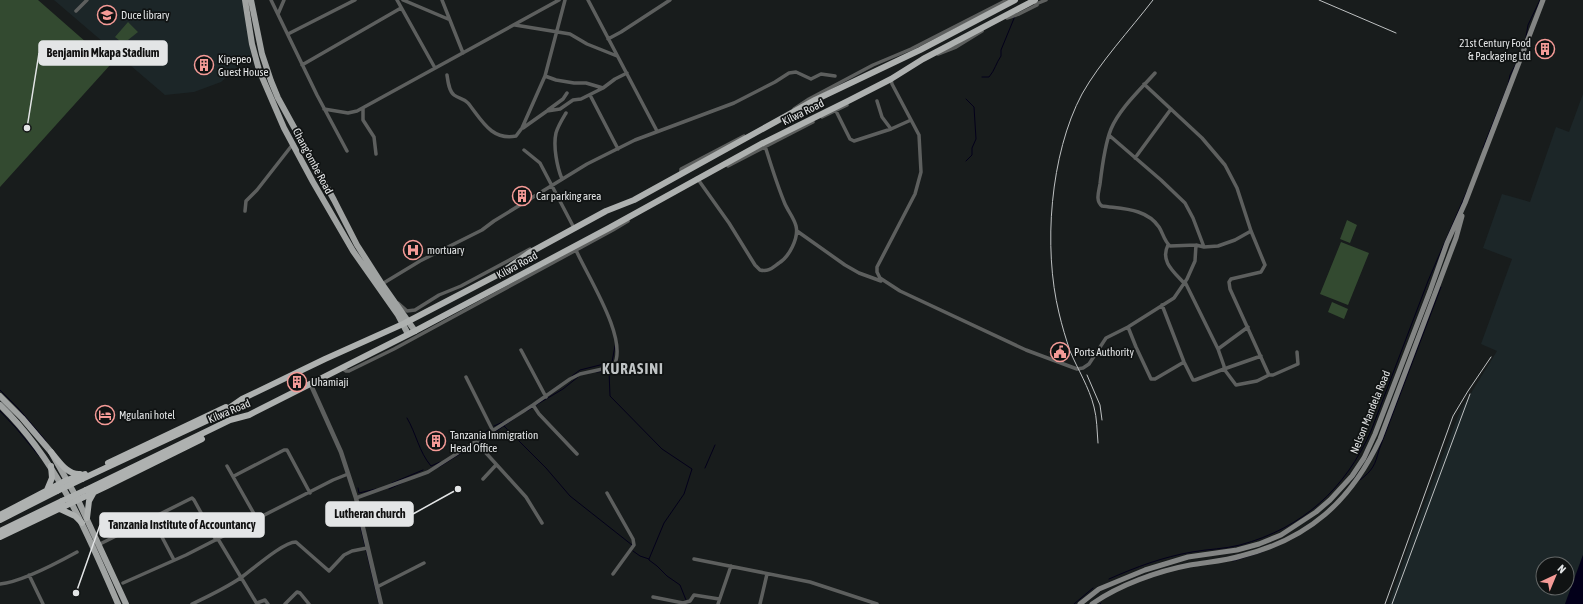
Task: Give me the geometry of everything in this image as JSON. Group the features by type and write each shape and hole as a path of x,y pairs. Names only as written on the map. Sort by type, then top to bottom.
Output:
{"highway":[{"name":"Kilwa Road","path":"0,520 56,492 83,476 220,415 242,399 325,359 406,323 500,273 529,253 606,211 634,200 815,100 920,50 1015,0"},
{"name":"Kilwa Road","path":"0,531 230,420 249,415 415,331 575,248 764,144 891,80 923,59 1035,2"},
{"path":"0,537 60,509 249,415"},
{"path":"51,452 63,466 73,474 83,476"},
{"path":"47,490 52,478 51,466"},
{"path":"0,515 64,482 83,476"},
{"path":"60,509 84,520 89,501 94,492"}],"main road":[{"name":"Chang'ombe Road","path":"245,0 252,44 259,70 278,115 313,182 353,251 399,312"},
{"name":"Chang'ombe Road","path":"251,0 262,54 274,90 357,245 406,323 415,331"},
{"name":"Nelson Mandela Road","path":"1080,604 1099,589 1158,565 1188,557 1237,550 1281,535 1316,512 1330,500 1352,476 1367,452 1430,291 1447,243 1465,203 1543,0"},
{"name":"Nelson Mandela Road","path":"1092,604 1110,592 1167,570 1241,556 1286,540 1322,517 1347,493 1369,461 1380,439 1456,238 1465,203"},
{"path":"395,328 398,323 399,312 417,316"},
{"name":"Chang'ombe Road","path":"406,323 408,334"},
{"path":"0,396 22,418 51,452 64,482 84,520 118,604"},
{"path":"0,405 29,436 64,482"},
{"path":"84,520 98,545 126,604"}],"street":[{"path":"76,11 86,0"},
{"path":"271,0 324,109 347,151"},
{"path":"274,5 284,0"},
{"path":"278,14 284,0"},
{"path":"288,34 355,0"},
{"path":"397,0 435,68"},
{"path":"403,0 449,19"},
{"path":"442,0 463,53"},
{"path":"324,109 348,112 363,108 559,0"},
{"path":"447,75 451,91 455,96 467,102 489,130 497,135 516,136 522,128 545,76 565,0"},
{"path":"588,0 657,131"},
{"path":"608,39 669,0"},
{"path":"681,174 681,169 790,111 824,90 873,65 911,49 1007,0"},
{"path":"1035,2 1046,0"},
{"path":"302,65 401,8"},
{"path":"515,25 570,34 588,44 617,56"},
{"path":"382,284 420,261 482,230 562,179 618,149 657,131 734,103 789,73 796,72 810,79 821,74 835,76"},
{"path":"1155,72 1135,94 1115,122 1102,166 1098,198 1099,204 1102,206 1130,209 1149,217 1159,227 1168,244 1174,246 1218,246 1231,242 1251,230"},
{"path":"547,111 560,109 573,100 590,95 627,73"},
{"path":"545,76 556,80 586,83 603,88"},
{"path":"891,80 919,135 921,172 915,194 877,267 877,272 880,278 887,283 914,298 1026,350 1077,369 1083,368 1089,364 1106,338 1128,327 1174,298 1195,260 1196,245"},
{"path":"1144,84 1202,138 1225,165 1237,188 1251,230 1266,265 1261,272 1235,278 1229,282 1230,289 1261,356 1268,375"},
{"path":"522,128 563,99 567,93"},
{"path":"590,95 618,149"},
{"path":"876,101 882,117 891,129"},
{"path":"363,108 363,120 374,137 376,154"},
{"path":"836,109 852,141 891,129 911,120"},
{"path":"1135,158 1171,109"},
{"path":"562,179 558,168 556,139 557,131 566,112"},
{"path":"1110,136 1185,203 1193,218 1204,247"},
{"path":"245,211 246,201 257,190 293,144"},
{"path":"698,180 729,223 755,265 760,270 769,270 785,260 794,245 796,226 777,184 764,144"},
{"path":"392,299 408,311 415,310 439,295 574,229 540,163 524,150"},
{"path":"796,231 859,273 887,283"},
{"path":"1168,244 1165,250 1165,258 1171,268 1184,282 1218,349 1224,369 1236,385 1257,381 1268,375 1274,375 1298,364 1296,355 1297,352"},
{"path":"342,368 349,371 394,349 575,248 614,329 616,345 616,362 612,367 580,374 428,472 356,498"},
{"path":"1162,305 1184,362 1195,380 1261,356"},
{"path":"1128,327 1152,379 1155,379 1184,362"},
{"path":"1218,349 1248,328"},
{"path":"520,350 546,397"},
{"path":"466,376 493,431"},
{"path":"310,383 341,452 356,498 367,548 382,604"},
{"path":"533,405 539,414 577,454"},
{"path":"476,442 526,497 542,524"},
{"path":"234,476 284,450 287,450 310,492"},
{"path":"483,479 496,465"},
{"path":"227,466 257,519"},
{"path":"123,584 348,474"},
{"path":"607,493 633,539 634,545 613,574"},
{"path":"98,545 192,498 257,603 265,600 268,604"},
{"path":"152,518 174,560"},
{"path":"192,604 242,578 263,560 290,543 296,542 329,571 344,555 352,551 367,548"},
{"path":"0,584 7,584 29,575 53,565 77,552"},
{"path":"694,559 810,582 877,604"},
{"path":"377,586 424,563"},
{"path":"718,604 730,566"},
{"path":"760,604 767,574"},
{"path":"29,575 43,604"},
{"path":"285,604 297,592 300,593 309,604"},
{"path":"653,597 683,603 690,601 694,595 719,599"}],"shaded area":[{"path":"54,0 244,0 251,55 221,82 194,92 165,95"},
{"path":"1583,94 1583,555 1575,577 1575,556 1535,556 1535,596 1568,596 1565,604 1389,604 1411,539 1460,411 1497,351 1481,344 1512,259 1483,248 1502,194 1530,202 1556,127 1569,132"}],"green space":[{"path":"0,0 38,0 111,64 0,187"},
{"path":"128,22 138,32 128,40 120,41 115,37"},
{"path":"1347,220 1357,225 1350,243 1340,239"},
{"path":"1341,242 1369,253 1348,305 1320,294"},
{"path":"1332,302 1348,309 1344,319 1328,312"}],"water":[{"path":"1583,555 1583,604 1565,604 1568,596 1575,596 1575,577"}],"waterway":[{"path":"1526,37 1528,25 1540,0"},
{"path":"982,77 989,77 993,72 1001,56 1001,50 1015,16"},
{"path":"1483,148 1508,85 1510,75 1517,62"},
{"path":"966,99 974,107 976,139 972,148 972,155 966,161"},
{"path":"1109,579 1139,567 1181,554 1240,545 1263,538 1302,517 1335,488 1348,471 1371,431 1428,281 1467,191"},
{"path":"1360,480 1371,470 1375,463 1441,287"},
{"path":"572,376 580,370 612,362 615,346"},
{"path":"596,372 609,371 610,396 662,449 692,469 684,494 664,523 649,559"},
{"path":"536,405 563,389 578,377"},
{"path":"0,390 18,408 46,441"},
{"path":"527,411 532,408"},
{"path":"0,411 39,456"},
{"path":"479,443 521,414"},
{"path":"407,418 427,461 431,466 440,462"},
{"path":"494,426 503,422"},
{"path":"504,426 546,468 570,496 632,545"},
{"path":"480,437 488,430"},
{"path":"439,467 477,445"},
{"path":"705,468 715,445"},
{"path":"392,483 423,470"},
{"path":"389,489 404,482"},
{"path":"358,488 359,493 376,489"},
{"path":"360,525 379,604"},
{"path":"633,551 640,556 649,559 667,576 680,585 686,600"},
{"path":"1233,561 1262,552"},
{"path":"1074,604 1093,588"}],"railway":[{"path":"1098,443 1094,407 1070,351 1060,318 1054,287 1051,260 1052,202 1056,173 1063,144 1071,118 1082,94 1106,58 1153,0"},
{"path":"1319,0 1396,33"},
{"path":"1385,604 1453,416 1491,357"},
{"path":"1087,375 1100,405 1102,420"},
{"path":"1392,604 1470,394"}],"place":[{"name":"Duce library","path":"107,15"},
{"name":"21st Century Food & Packaging Ltd","path":"1545,49"},
{"name":"Kipepeo Guest House","path":"204,65"},
{"name":"Benjamin Mkapa Stadium","path":"27,128"},
{"name":"Car parking area","path":"522,196"},
{"name":"mortuary","path":"413,250"},
{"name":"Ports Authority","path":"1060,352"},
{"name":"Uhamiaji","path":"297,382"},
{"name":"Mgulani hotel","path":"105,415"},
{"name":"Tanzania Immigration Head Office","path":"436,441"},
{"name":"Lutheran church","path":"458,489"},
{"name":"Tanzania Institute of Accountancy","path":"76,593"}],"district":[{"name":"KURASINI","path":"633,368"}]}
